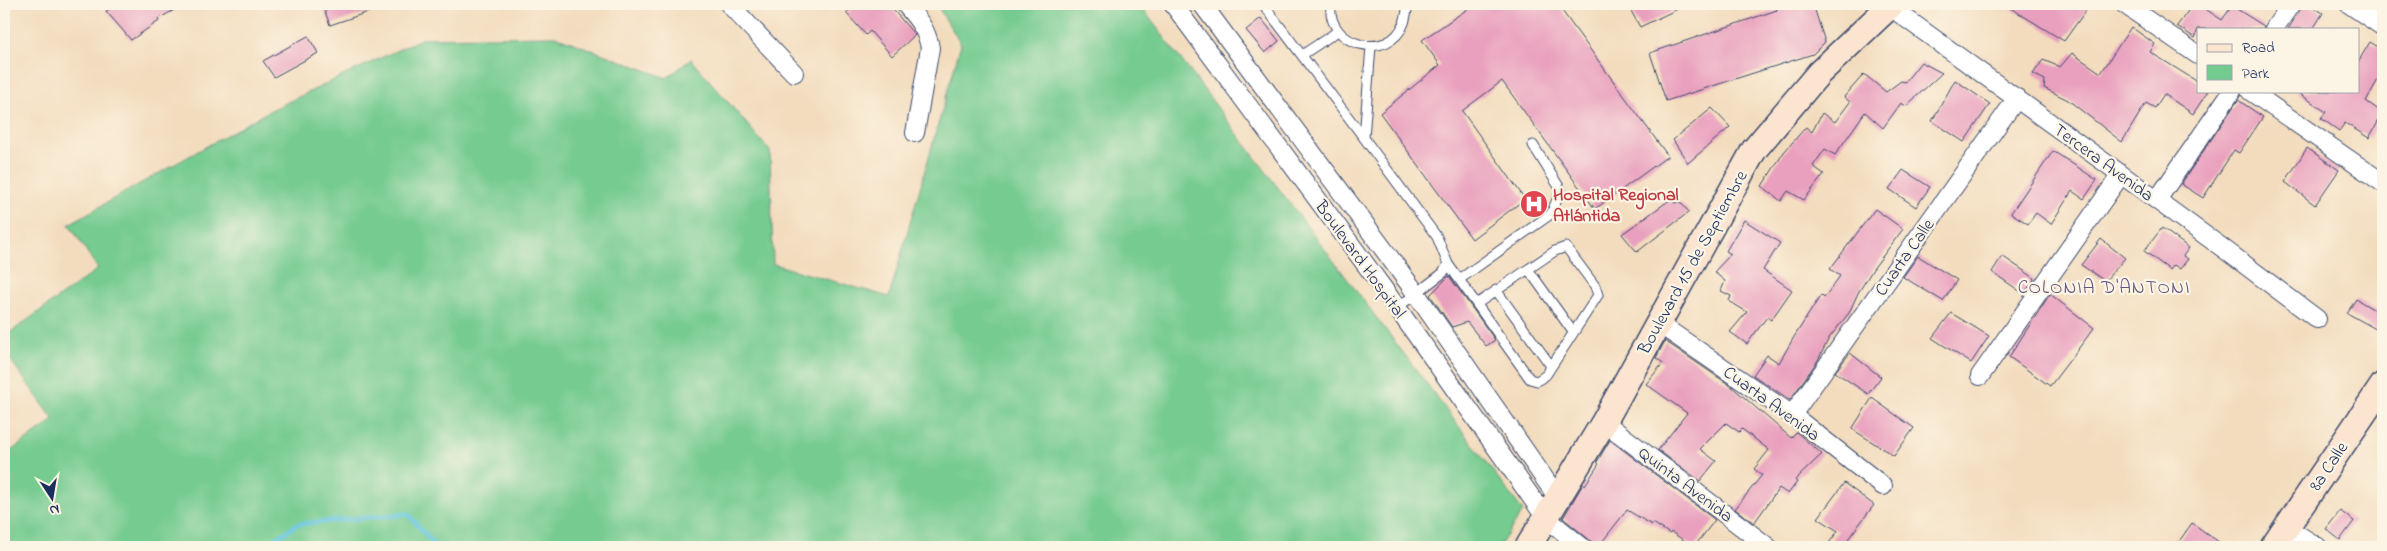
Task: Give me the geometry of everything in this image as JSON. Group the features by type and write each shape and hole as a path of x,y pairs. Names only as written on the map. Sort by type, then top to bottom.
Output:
{"street":[{"path":"729,4 794,72"},
{"path":"904,4 920,21 928,36 930,48 915,133"},
{"name":"Boulevard Hospital","path":"1173,4 1397,308 1552,508"},
{"name":"Boulevard Hospital","path":"1202,4 1416,295 1552,508"},
{"path":"2124,4 2197,54"},
{"path":"2275,28 2291,4"},
{"path":"2349,4 2383,27"},
{"name":"Tercera Avenida","path":"1890,5 2120,176 2157,200 2317,319"},
{"name":"Boulevard 15 de Septiembre","path":"1528,547 1604,422 1754,150 1819,72 1890,5"},
{"path":"2157,200 2231,92"},
{"path":"2251,92 2383,183"},
{"name":"Cuarta Calle","path":"1792,415 2017,98"},
{"path":"1980,376 2120,176"},
{"name":"Cuarta Avenida","path":"1658,323 1792,415 1883,486"},
{"name":"8a Calle","path":"2280,537 2383,385"},
{"name":"Quinta Avenida","path":"1604,422 1768,547"},
{"path":"1552,508 1582,547"},
{"path":"2280,537 2318,547"}],"lane":[{"path":"1263,4 1437,237 1448,264 1478,303 1530,379 1537,381 1546,375 1572,332 1598,295 1596,286 1566,247 1555,251 1478,303"},
{"path":"1331,4 1332,19 1338,31 1352,42 1371,46 1391,40 1400,30 1404,24 1408,4"},
{"path":"1302,55 1338,31"},
{"path":"1364,138 1371,46"},
{"path":"1460,279 1551,214 1561,190 1533,145"},
{"path":"1397,308 1443,274 1448,264"},
{"path":"1528,269 1572,332"},
{"path":"1496,290 1551,366"}],"green space":[{"path":"936,4 1139,4 1523,511 1499,547 14,547 4,540 4,456 54,420 4,351 4,337 98,269 69,224 269,111 423,38 555,36 667,78 691,59 770,151 773,264 889,297 961,44"}],"building":[{"path":"117,4 185,4 158,19 159,21 131,40 106,11"},
{"path":"322,4 386,4 386,6 330,25"},
{"path":"857,4 888,4 915,35 892,56 870,31 866,35 846,13"},
{"path":"1475,4 1557,4 1668,156 1595,209 1502,81 1462,111 1525,199 1472,239 1380,113 1440,65 1422,40"},
{"path":"1627,4 1688,4 1640,27"},
{"path":"1787,4 1813,4 1825,42 1813,54 1666,101 1650,53 1777,10 1776,7"},
{"path":"2004,4 2079,4 2087,9 2064,41"},
{"path":"2193,4 2198,4 2222,20 2232,6 2264,26 2263,28 2197,28 2195,38 2177,26"},
{"path":"2304,4 2309,4 2323,13 2314,28 2289,28"},
{"path":"1261,18 1279,41 1265,53 1246,30"},
{"path":"2131,27 2155,44 2150,52 2197,81 2197,92 2207,92 2193,114 2164,94 2155,108 2146,103 2122,142 2068,100 2044,88 2045,80 2033,74 2043,60 2060,67 2072,53 2101,73"},
{"path":"308,36 318,53 274,77 263,61"},
{"path":"2370,42 2383,50 2383,71 2366,101 2383,113 2369,138 2345,123 2339,131 2321,118 2326,112 2297,92 2360,92 2360,59"},
{"path":"1921,62 1942,73 1906,106 1901,103 1883,128 1865,112 1835,155 1825,149 1813,166 1824,174 1804,200 1788,191 1781,201 1762,186 1784,152 1806,127 1812,132 1822,113 1835,122 1850,102 1844,97 1864,74 1886,92 1901,81 1905,82"},
{"path":"1955,80 1990,104 1964,142 1932,121"},
{"path":"2238,100 2263,117 2239,153 2234,150 2203,198 2181,184"},
{"path":"1712,108 1730,127 1688,163 1673,140"},
{"path":"2307,148 2339,170 2315,205 2285,182"},
{"path":"2053,151 2097,180 2084,199 2072,191 2051,224 2036,213 2028,224 2011,213"},
{"path":"1903,170 1930,187 1916,207 1889,189"},
{"path":"1671,199 1674,203 1680,202 1689,212 1637,252 1622,234"},
{"path":"1875,209 1903,229 1873,269 1858,293 1849,313 1829,338 1818,360 1790,400 1753,375 1767,355 1779,363 1821,295 1824,298 1840,276 1830,269"},
{"path":"1744,220 1780,243 1763,270 1792,290 1771,320 1767,317 1747,344 1730,332 1747,312 1729,301 1731,296 1721,291 1725,281 1714,272 1731,254 1726,251"},
{"path":"2162,228 2189,248 2183,256 2188,259 2180,269 2174,265 2170,270 2144,251"},
{"path":"2101,239 2125,258 2105,281 2081,265"},
{"path":"1918,256 1957,280 1943,301 1903,277"},
{"path":"2002,256 2033,277 2034,280 2024,294 1992,272"},
{"path":"1449,276 1495,340 1486,346 1467,322 1452,327 1430,295"},
{"path":"2050,294 2094,328 2050,386 2009,357"},
{"path":"2356,299 2383,315 2383,333 2347,313"},
{"path":"1951,313 1989,336 1971,363 1932,338"},
{"path":"1665,341 1731,386 1791,438 1796,432 1822,454 1795,480 1797,482 1788,494 1779,488 1754,523 1735,509 1762,475 1754,469 1769,450 1742,429 1739,432 1726,423 1700,449 1716,461 1700,481 1658,450 1687,413 1646,384 1663,363 1656,358"},
{"path":"1850,353 1881,377 1868,394 1835,372"},
{"path":"1872,398 1914,428 1894,456 1852,429"},
{"path":"1610,440 1715,520 1694,547 1671,532 1670,534 1653,523 1652,525 1627,510 1598,547 1563,518 1583,484 1585,485 1599,464 1597,462"},
{"path":"1844,483 1874,505 1848,539 1859,547 1826,547 1838,531 1818,518"},
{"path":"2340,511 2354,521 2340,540 2326,529"},
{"path":"2192,523 2226,547 2175,547"}],"waterway":[{"path":"263,547 298,524 408,514 436,547"}],"place":[{"name":"Hospital Regional Atlántida","path":"1534,204"}],"district":[{"name":"COLONIA D'ANTONI","path":"2104,286"}]}
